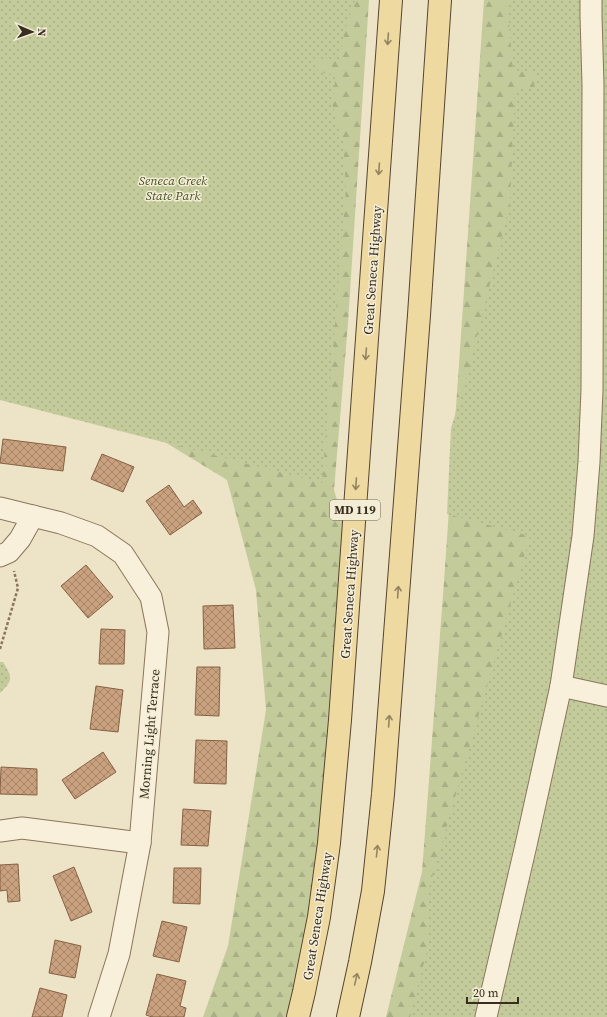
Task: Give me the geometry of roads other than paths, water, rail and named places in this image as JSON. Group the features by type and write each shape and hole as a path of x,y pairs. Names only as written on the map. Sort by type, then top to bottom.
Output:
{"main road":[{"name":"Great Seneca Highway","path":"298,1017 319,917 329,843 340,712 390,0"},
{"path":"348,1017 373,891 383,794 440,0"}],"street":[{"path":"486,1017 525,852 561,686 583,536 589,462 600,85 591,16 591,0"},
{"name":"Morning Light Terrace","path":"0,508 61,523 97,536 123,554 151,597 158,632 140,843 119,954 99,1017"},
{"path":"5,554 20,539 33,516"},
{"path":"561,686 607,696"},
{"path":"0,831 22,828 140,843"}],"park label":[{"name":"Seneca Creek State Park","path":"173,188"}]}
